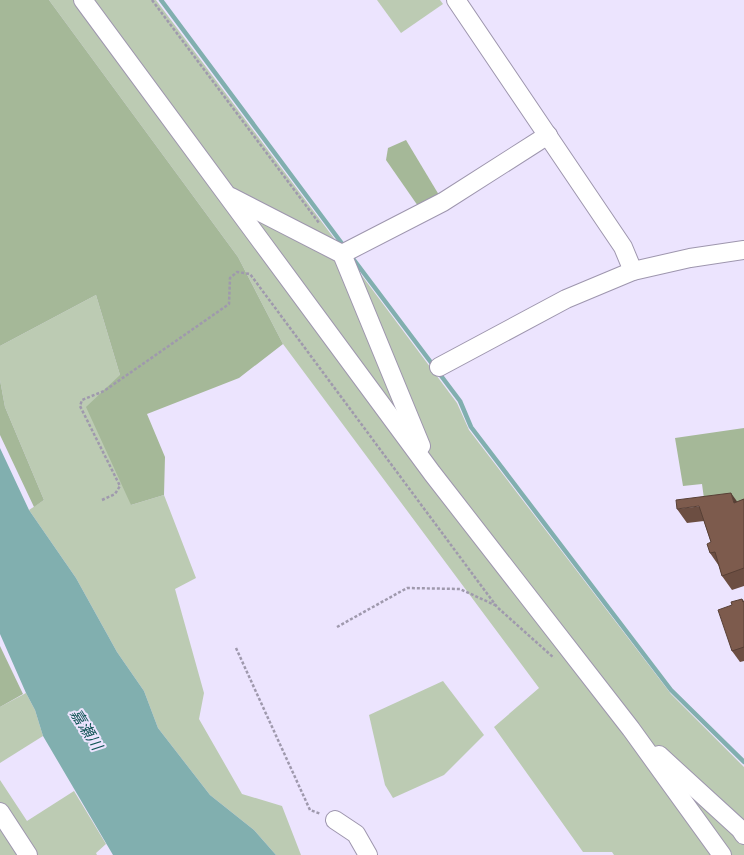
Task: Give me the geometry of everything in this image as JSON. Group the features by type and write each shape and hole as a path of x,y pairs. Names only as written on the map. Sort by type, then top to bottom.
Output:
{"street":[{"path":"83,0 432,473 631,729 722,855"},
{"path":"456,0 623,247 633,271"},
{"path":"348,252 444,202 548,135"},
{"path":"227,195 348,252 432,473"},
{"path":"439,367 566,299 633,271 690,258 744,250"},
{"path":"631,729 740,829 744,835"},
{"path":"0,812 28,855"},
{"path":"335,820 356,834 368,855"}],"path":[{"path":"152,0 323,229"},
{"path":"102,500 115,494 120,486 80,406 82,400 104,391 229,304 230,278 237,272 250,274 497,607 555,660"},
{"path":"337,627 407,588 460,589 497,607"},
{"path":"236,648 310,810 335,820"}],"shaded area":[{"path":"0,0 49,0 238,257 283,344 239,378 147,414 165,457 164,495 131,505 86,407 120,375 96,295 0,346"},
{"path":"49,0 156,0 457,403 469,430 671,694 744,767 744,855 614,855 612,852 583,852 494,727 539,688 283,344 238,257"},
{"path":"377,0 440,0 443,4 401,33"},
{"path":"406,140 439,195 418,206 386,160 388,148"},
{"path":"96,295 120,375 131,505 164,495 196,578 175,589 204,693 199,719 242,794 282,806 301,855 276,855 254,830 210,795 158,728 144,691 117,652 76,578 29,510 44,500 5,407 0,380 0,346"},
{"path":"0,380 5,407 44,500 34,507 0,435"},
{"path":"744,428 744,502 705,506 702,484 683,486 675,438"},
{"path":"0,646 23,694 0,707"},
{"path":"443,681 484,735 444,775 393,798 385,785 369,715"},
{"path":"26,693 35,710 43,736 0,763 0,707"},
{"path":"0,780 27,821 74,791 106,844 96,853 97,855 0,855"}],"water":[{"name":"嘉瀬川","path":"0,448 29,510 76,578 117,652 144,691 158,728 210,795 254,830 276,855 113,855 43,736 35,710 0,634"}],"building":[{"path":"731,493 734,503 744,499 744,568 722,576 715,552 710,553 707,544 711,542 699,506 677,509 676,500"},
{"path":"742,599 743,602 744,601 744,647 732,651 718,610 732,605 731,602"}],"waterway":[{"path":"161,0 346,249"},
{"path":"351,256 460,401 471,427 671,690 744,762"}]}
